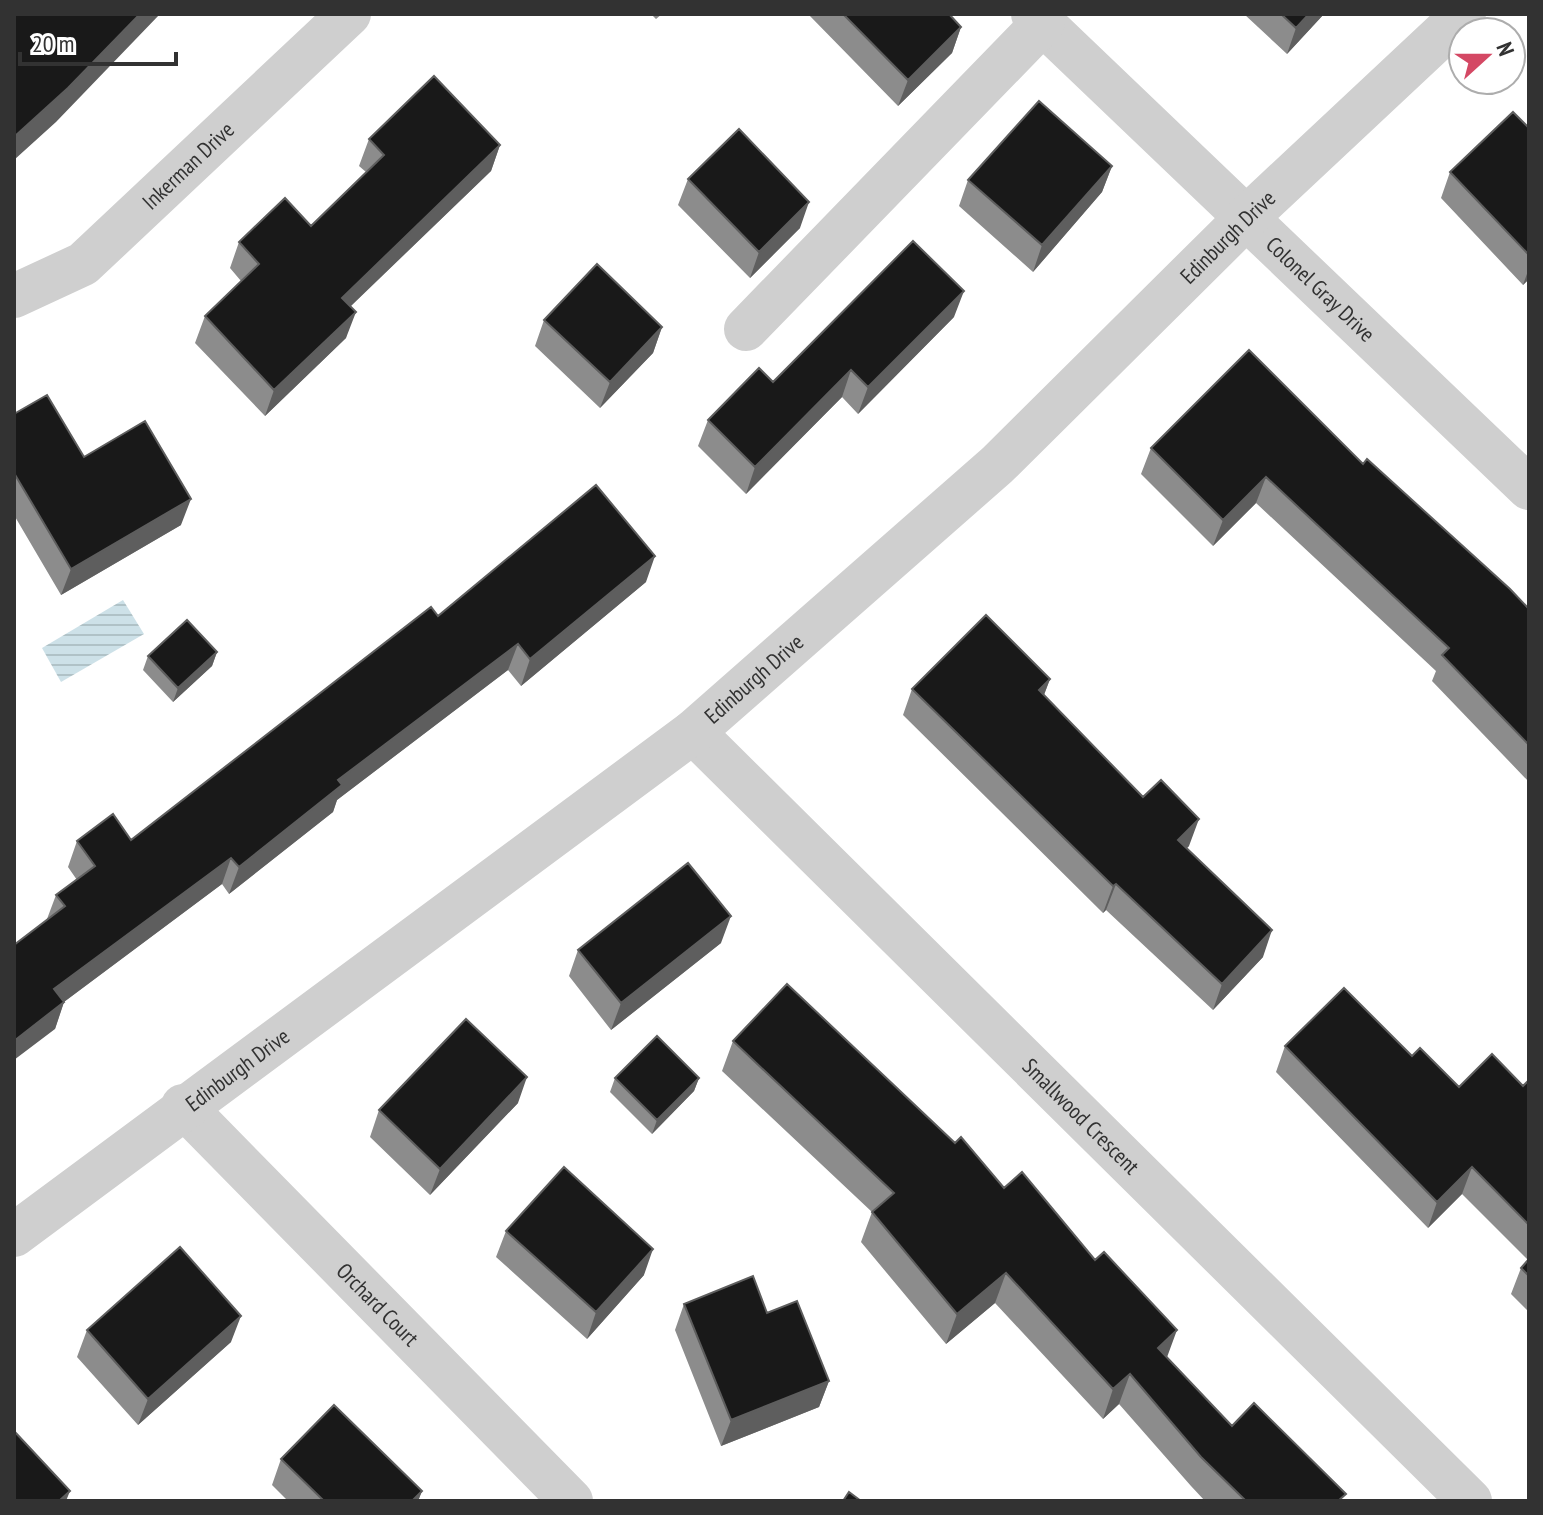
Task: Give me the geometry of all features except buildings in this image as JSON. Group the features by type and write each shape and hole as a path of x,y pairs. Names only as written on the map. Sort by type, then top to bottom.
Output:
{"street":[{"name":"Inkerman Drive","path":"14,296 83,264 349,14"},
{"name":"Edinburgh Drive","path":"14,1235 183,1106 693,732 997,465 1245,219 1464,14"},
{"name":"Colonel Gray Drive","path":"746,329 1038,18 1529,488"},
{"name":"Smallwood Crescent","path":"693,732 1470,1501"},
{"name":"Orchard Court","path":"183,1106 571,1501"}],"shaded area":[{"path":"123,600 144,634 61,682 42,648"}]}
